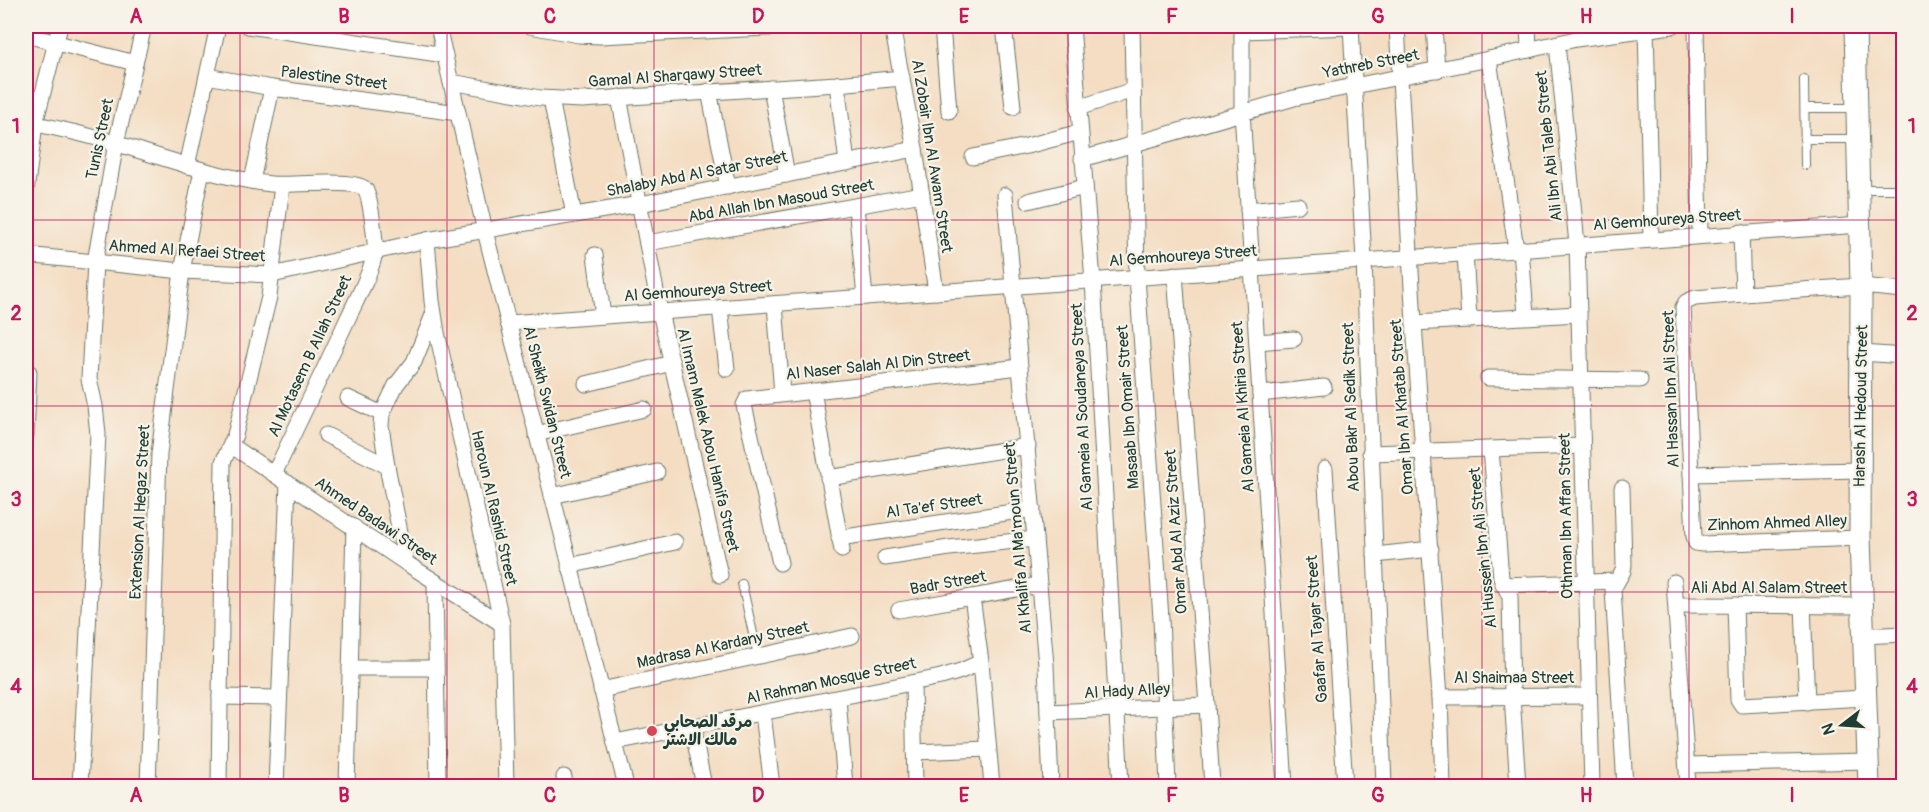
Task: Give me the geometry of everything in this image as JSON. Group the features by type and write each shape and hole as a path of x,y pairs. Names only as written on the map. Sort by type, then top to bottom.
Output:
{"street":[{"path":"26,192 30,123 60,26"},
{"name":"Tunis Street","path":"80,786 98,434 89,379 95,262 116,143 144,26"},
{"name":"Extension Al Hegaz Street","path":"148,786 159,454 194,168 207,76 218,26"},
{"path":"248,26 445,55"},
{"name":"Al Sheikh Swidan Street","path":"438,26 485,231 626,786"},
{"path":"530,26 579,36 651,30 804,26"},
{"name":"Al Zobair Ibn Al Awam Street","path":"892,26 915,149 936,292"},
{"path":"942,26 949,111"},
{"path":"1004,26 1013,107"},
{"name":"Al Gameia Al Soudaneya Street","path":"1072,26 1094,280 1121,786"},
{"name":"Masaab Ibn Omair Street","path":"1132,26 1137,277 1161,618 1168,786"},
{"path":"1242,28 1351,26"},
{"name":"Abou Bakr Al Sedik Street","path":"1351,26 1364,260 1384,786"},
{"name":"Omar Ibn Al Khatab Street","path":"1397,26 1414,323 1440,697 1443,786"},
{"path":"1434,26 1437,69"},
{"path":"1528,26 1529,50"},
{"name":"Yathreb Street","path":"1083,159 1242,111 1294,98 1557,44 1576,32 1672,26"},
{"path":"1695,26 1700,235"},
{"name":"Harash Al Hedoud Street","path":"1855,26 1862,353 1861,606 1869,786"},
{"path":"1646,27 1651,239"},
{"name":"Al Gameia Al Khiria Street","path":"1242,28 1242,111 1285,786"},
{"path":"26,35 135,63"},
{"name":"Ali Ibn Abi Taleb Street","path":"1557,44 1577,244"},
{"path":"1489,59 1519,249 1526,316"},
{"name":"Palestine Street","path":"207,76 272,88 458,112"},
{"name":"Gamal Al Sharqawy Street","path":"451,82 551,99 582,100 902,78"},
{"path":"837,84 847,163"},
{"path":"252,181 272,88"},
{"path":"771,88 787,175"},
{"path":"1078,108 1133,90"},
{"path":"709,91 728,187"},
{"name":"Al Imam Malek Abou Hanifa Street","path":"620,97 660,312 720,575"},
{"path":"551,99 574,215"},
{"path":"30,123 116,143 194,168 252,181 282,185 344,183 359,185 366,190 370,199 375,252"},
{"path":"973,157 1080,132"},
{"name":"Shalaby Abd Al Satar Street","path":"485,231 640,204 915,149"},
{"path":"219,786 223,462 232,446 269,297 282,185"},
{"path":"1029,201 1085,188"},
{"name":"Abd Allah Ibn Masoud Street","path":"647,243 922,194"},
{"name":"Al Khalifa Al Ma'moun Street","path":"1005,195 1011,286 1028,446 1046,664 1051,786"},
{"path":"1248,210 1298,205"},
{"path":"856,206 864,297"},
{"name":"Al Gemhoureya Street","path":"508,323 1860,225"},
{"name":"Ahmed Al Refaei Street","path":"26,255 182,271 272,275 427,240 485,231"},
{"path":"1741,232 1743,294"},
{"name":"Haroun Al Rashid Street","path":"427,240 434,314 502,624 506,786"},
{"name":"Othman Ibn Affan Street","path":"1577,244 1592,786"},
{"name":"Al Motasem B Allah Street","path":"274,474 363,285 375,252"},
{"path":"1465,253 1469,320"},
{"path":"595,255 603,316"},
{"name":"Omar Abd Al Aziz Street","path":"1175,274 1212,786"},
{"name":"Al Hassan Ibn Ali Street","path":"1696,543 1683,307 1689,300 1743,294 1861,286 1904,290"},
{"path":"775,304 782,394"},
{"path":"720,308 727,369"},
{"path":"406,563 387,466 381,426 382,414 387,398 414,362 434,314"},
{"path":"1414,323 1579,314"},
{"path":"1257,342 1294,339"},
{"path":"1862,353 1904,356"},
{"path":"586,384 672,363"},
{"name":"Al Naser Salah Al Din Street","path":"780,563 744,405 745,401 750,398 782,394 1020,367"},
{"path":"26,435 29,372"},
{"path":"1488,378 1640,380"},
{"path":"1260,394 1324,387"},
{"path":"813,391 828,478 1028,446"},
{"path":"348,398 382,414"},
{"path":"536,434 644,409"},
{"path":"326,435 387,466"},
{"name":"Ahmed Badawi Street","path":"232,446 406,563 502,624"},
{"path":"1370,453 1582,446"},
{"name":"Al Hussein Ibn Ali Street","path":"1491,450 1501,578 1510,597 1512,696 1518,786"},
{"name":"Gaafar Al Tayar Street","path":"1325,470 1345,786"},
{"path":"1691,474 1860,470"},
{"path":"552,496 657,472"},
{"name":"Al Ta'ef Street","path":"828,478 841,544 1033,509"},
{"path":"276,786 288,483"},
{"path":"1622,488 1624,565 1613,589 1625,786"},
{"path":"347,786 354,528"},
{"name":"Zinhom Ahmed Alley","path":"1696,543 1860,538"},
{"path":"885,558 949,548 1035,539"},
{"path":"569,566 675,543"},
{"path":"1375,555 1431,549"},
{"path":"1503,585 1617,581"},
{"path":"435,582 438,786"},
{"path":"1674,582 1688,786"},
{"name":"Badr Street","path":"899,610 1039,585"},
{"path":"972,597 981,662 992,786"},
{"name":"Ali Abd Al Salam Street","path":"1676,605 1861,606"},
{"path":"1735,605 1739,702 1745,706 1865,698"},
{"path":"1803,605 1807,702"},
{"path":"1863,636 1904,634"},
{"name":"Madrasa Al Kardany Street","path":"601,690 852,636"},
{"name":"Al Rahman Mosque Street","path":"615,742 913,683 961,671 981,662"},
{"path":"350,668 436,668"},
{"path":"913,683 915,786"},
{"name":"Al Shaimaa Street","path":"1440,697 1589,696"},
{"path":"220,697 279,698"},
{"path":"838,698 845,786"},
{"name":"Al Hady Alley","path":"1048,712 1207,705"},
{"path":"763,714 772,786"},
{"path":"692,727 704,786"},
{"path":"914,752 988,749"},
{"path":"1687,765 1868,761"}],"lane":[{"path":"1804,79 1805,165"},
{"path":"1804,108 1857,108"},
{"path":"1804,139 1858,139"},
{"path":"1859,189 1904,189"},
{"path":"742,584 758,656"}],"place":[{"name":"مرقد الصحابي مالك الاشتر","path":"652,731"}]}
